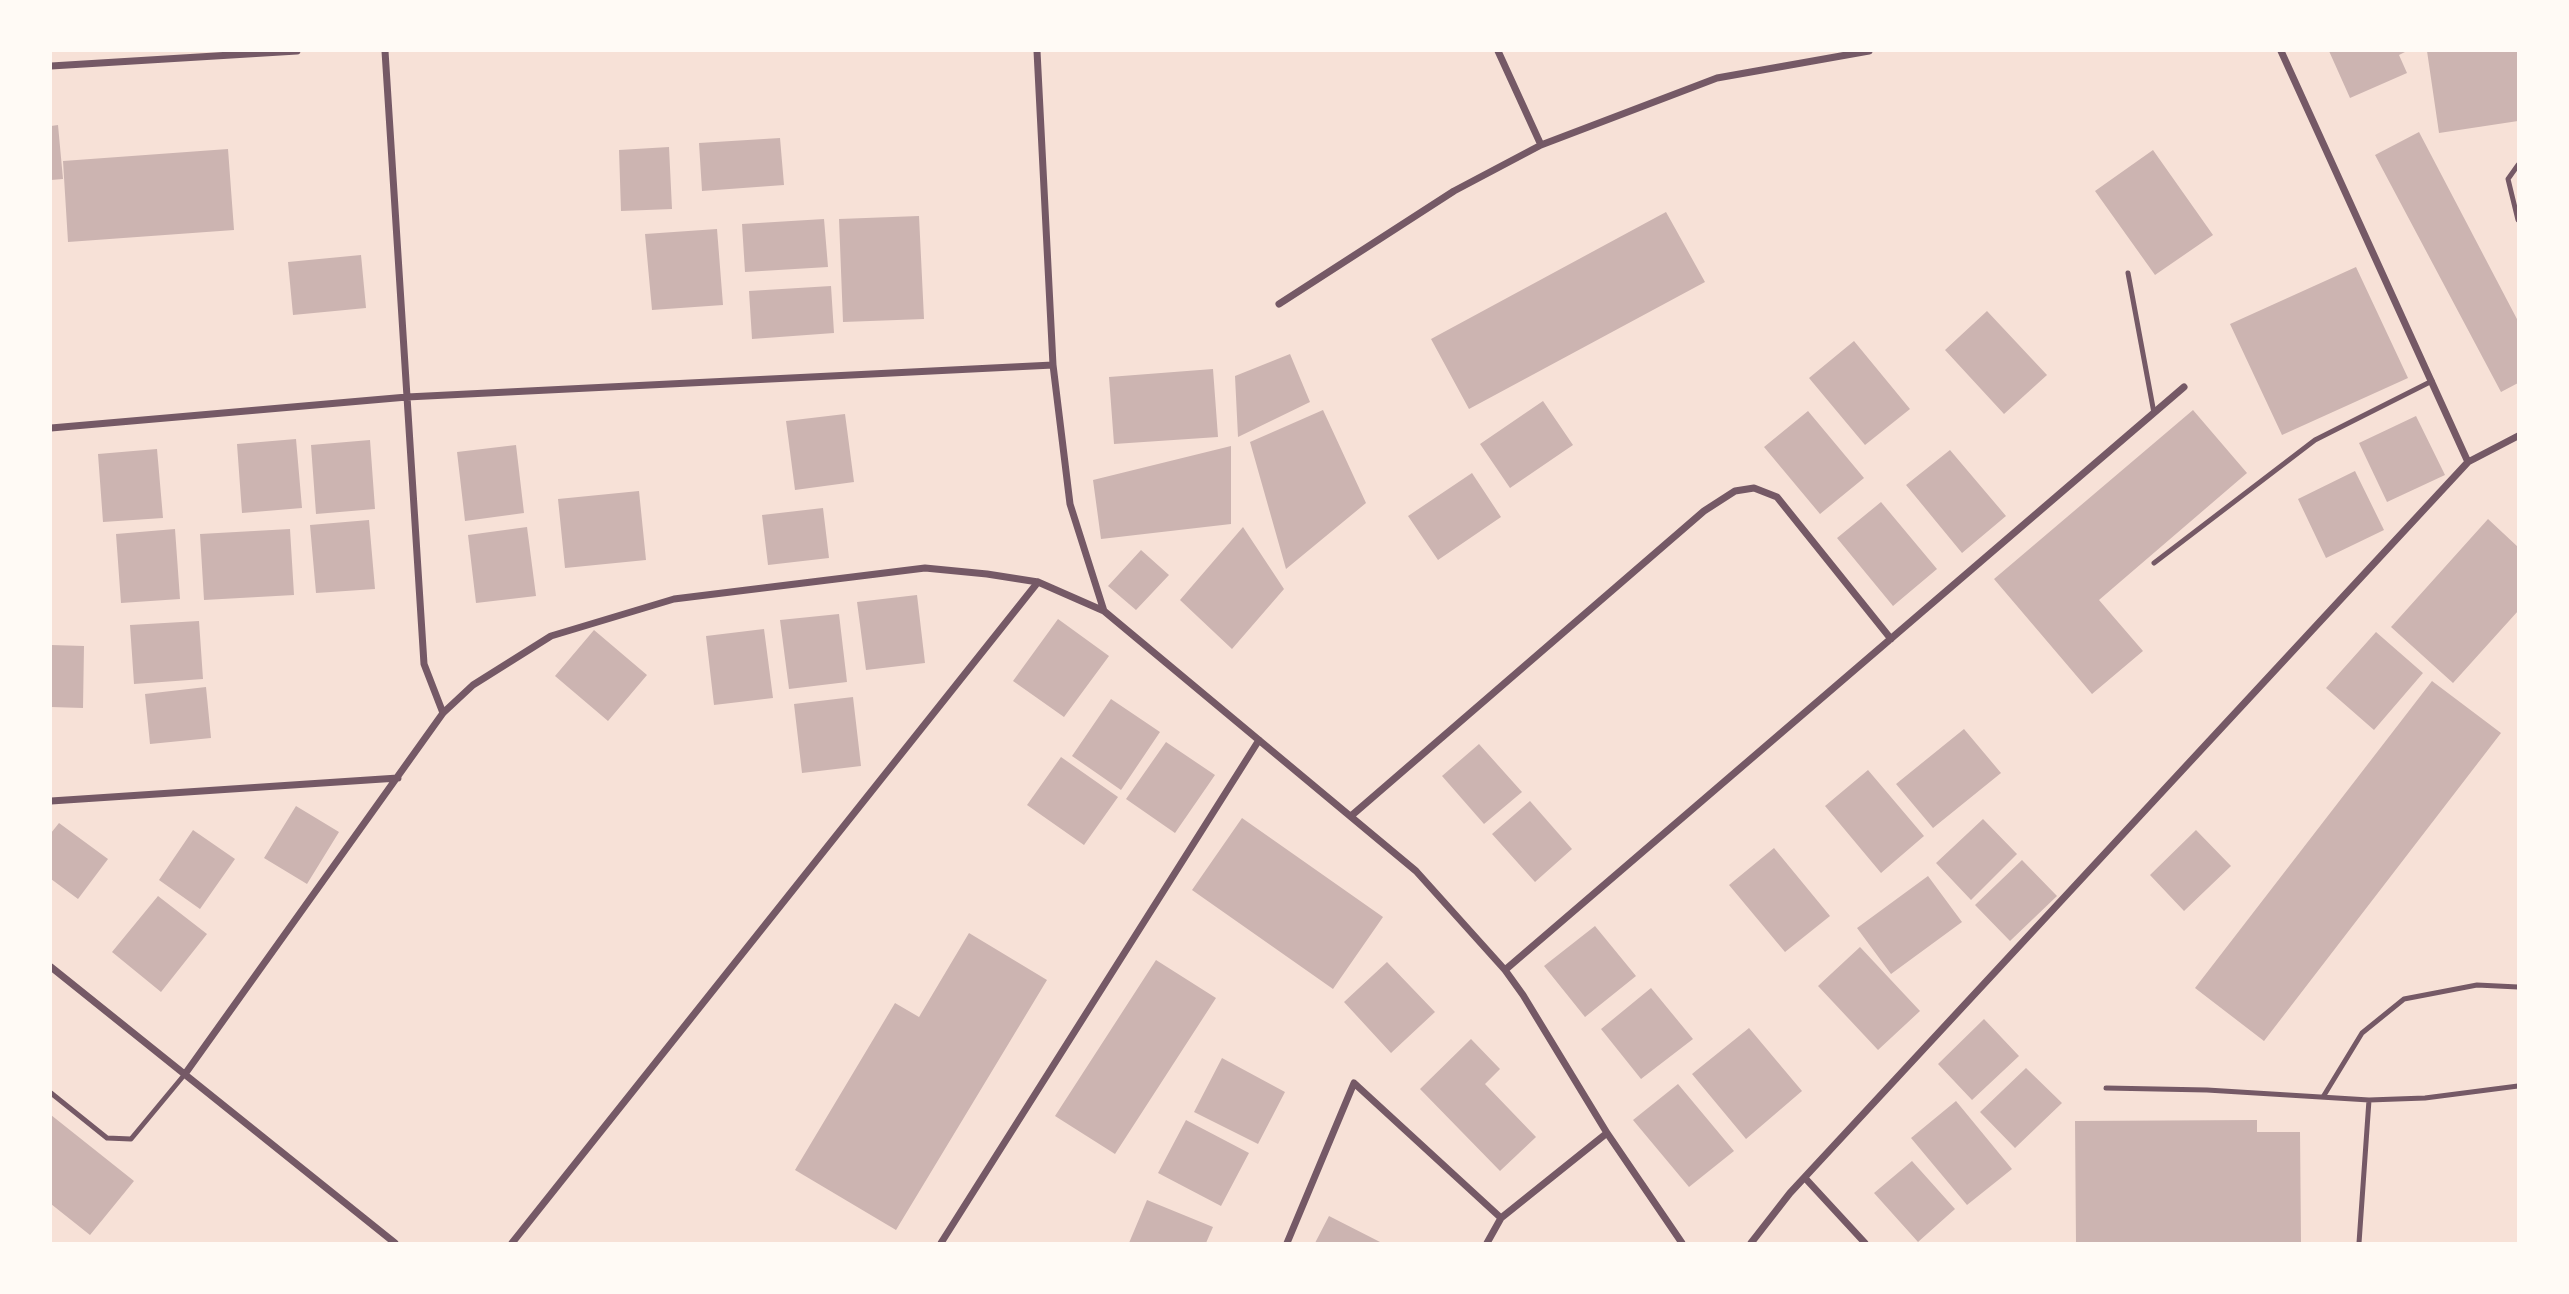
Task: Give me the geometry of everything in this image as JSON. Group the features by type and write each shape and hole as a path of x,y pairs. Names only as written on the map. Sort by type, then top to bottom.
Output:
{"street":[{"path":"51,66 297,51"},
{"path":"385,51 424,664 443,713"},
{"path":"1037,51 1054,365 1070,504 1104,611"},
{"path":"1498,51 1541,145"},
{"path":"1279,304 1454,191 1541,145 1717,78 1869,51"},
{"path":"2281,51 2468,462"},
{"path":"51,428 407,397 1054,365"},
{"path":"1505,970 2184,387"},
{"path":"1751,1243 1805,1178 2468,462 2518,436"},
{"path":"1351,816 1704,511 1735,491 1754,488 1777,497 1891,639"},
{"path":"185,1074 443,713 473,685 551,636 674,599 925,568 988,573 1038,582 1104,611 1416,872 1505,970 1523,995 1607,1133 1682,1243"},
{"path":"513,1243 1038,582"},
{"path":"941,1243 1259,740"},
{"path":"51,801 398,778"},
{"path":"51,967 395,1243"},
{"path":"1287,1243 1354,1083 1501,1218"},
{"path":"1486,1243 1501,1218 1607,1133"},
{"path":"1805,1178 1865,1243"}],"lane":[{"path":"2518,165 2508,179 2518,220"},
{"path":"2128,273 2154,414"},
{"path":"2154,563 2315,440 2432,381"},
{"path":"2323,1097 2362,1033 2404,999 2477,985 2518,987"},
{"path":"51,1093 107,1138 131,1139 185,1074"},
{"path":"2106,1088 2207,1090 2369,1100 2425,1098 2518,1086"},
{"path":"2359,1243 2369,1100"}],"building":[{"path":"2329,51 2407,51 2399,55 2407,73 2350,98"},
{"path":"2427,51 2518,51 2518,121 2439,133"},
{"path":"58,125 63,179 51,180 51,126"},
{"path":"2419,132 2518,321 2518,383 2501,392 2375,155"},
{"path":"780,138 784,185 702,191 699,143"},
{"path":"669,147 672,209 621,211 619,150"},
{"path":"228,149 234,230 68,242 63,161"},
{"path":"2153,150 2213,235 2155,275 2095,191"},
{"path":"1666,212 1705,282 1469,409 1431,339"},
{"path":"919,216 924,319 843,322 839,219"},
{"path":"824,219 828,267 745,272 742,224"},
{"path":"717,229 723,305 652,310 645,234"},
{"path":"361,255 366,308 293,315 288,262"},
{"path":"2356,267 2408,378 2282,435 2230,324"},
{"path":"831,286 834,333 752,339 749,291"},
{"path":"1987,311 2047,375 2004,414 1945,350"},
{"path":"1854,341 1910,409 1865,445 1809,378"},
{"path":"1290,354 1310,402 1238,437 1235,376"},
{"path":"1213,369 1218,437 1114,444 1109,377"},
{"path":"1543,401 1573,445 1510,488 1480,444"},
{"path":"1323,410 1366,503 1286,569 1250,442"},
{"path":"2193,410 2247,473 2099,600 2143,651 2092,694 1994,579"},
{"path":"1808,411 1864,478 1820,514 1764,447"},
{"path":"845,414 854,482 795,490 786,421"},
{"path":"2416,416 2445,475 2387,502 2359,443"},
{"path":"296,439 302,508 242,513 237,444"},
{"path":"370,440 375,509 316,514 311,445"},
{"path":"516,445 524,513 465,521 457,452"},
{"path":"1231,446 1231,524 1101,539 1093,480"},
{"path":"157,449 163,518 103,522 98,454"},
{"path":"1950,450 2006,516 1962,553 1906,485"},
{"path":"2355,471 2384,530 2326,558 2298,499"},
{"path":"1472,473 1501,517 1438,560 1408,516"},
{"path":"639,491 646,560 565,568 558,499"},
{"path":"1881,502 1937,569 1893,606 1837,538"},
{"path":"823,508 829,558 768,565 762,515"},
{"path":"2488,519 2518,547 2518,611 2453,683 2391,627"},
{"path":"369,520 375,589 316,593 310,525"},
{"path":"527,527 536,596 476,603 468,535"},
{"path":"1243,527 1284,589 1232,649 1180,600"},
{"path":"175,529 180,599 121,603 116,534"},
{"path":"290,529 294,595 204,600 200,534"},
{"path":"1141,550 1169,575 1136,610 1108,586"},
{"path":"917,595 925,663 866,670 857,602"},
{"path":"839,614 847,682 789,689 780,620"},
{"path":"1058,619 1109,656 1064,717 1013,681"},
{"path":"199,621 203,679 134,684 130,625"},
{"path":"764,629 773,698 714,705 706,636"},
{"path":"594,630 647,675 608,721 555,676"},
{"path":"2376,632 2423,673 2374,730 2326,688"},
{"path":"51,645 84,646 83,708 51,707"},
{"path":"2432,681 2501,733 2264,1041 2195,988"},
{"path":"206,687 211,738 150,744 145,694"},
{"path":"853,697 861,766 802,773 794,704"},
{"path":"1111,699 1160,732 1121,790 1072,756"},
{"path":"1964,729 2001,773 1933,828 1896,784"},
{"path":"1166,742 1215,775 1175,833 1126,799"},
{"path":"1479,744 1522,792 1484,824 1442,776"},
{"path":"1061,757 1118,797 1084,845 1027,805"},
{"path":"1868,770 1924,836 1881,873 1825,806"},
{"path":"1530,801 1572,849 1535,882 1492,834"},
{"path":"296,806 339,832 307,884 264,858"},
{"path":"1242,818 1383,917 1333,989 1192,890"},
{"path":"1983,819 2017,854 1971,900 1936,863"},
{"path":"59,823 108,859 78,899 51,879 51,833"},
{"path":"193,830 235,859 200,909 159,880"},
{"path":"2196,830 2231,866 2184,911 2150,875"},
{"path":"1774,848 1830,916 1785,952 1729,885"},
{"path":"2022,860 2057,896 2010,941 1975,905"},
{"path":"1928,876 1962,922 1891,974 1857,928"},
{"path":"158,896 207,934 161,992 112,952"},
{"path":"1595,926 1636,976 1585,1017 1544,966"},
{"path":"969,933 1047,980 896,1230 795,1170 895,1003 919,1017"},
{"path":"1860,947 1920,1011 1878,1050 1818,986"},
{"path":"1156,960 1216,998 1115,1154 1055,1116"},
{"path":"1387,962 1435,1012 1391,1053 1344,1002"},
{"path":"1651,988 1693,1039 1641,1079 1601,1029"},
{"path":"1984,1019 2019,1056 1972,1100 1938,1064"},
{"path":"1749,1028 1802,1091 1746,1139 1692,1074"},
{"path":"1471,1039 1500,1069 1485,1084 1536,1137 1500,1171 1420,1089"},
{"path":"1222,1058 1285,1092 1258,1144 1194,1112"},
{"path":"2026,1068 2062,1103 2015,1148 1980,1112"},
{"path":"1678,1084 1734,1151 1689,1187 1633,1120"},
{"path":"1956,1101 2012,1169 1967,1205 1911,1138"},
{"path":"51,1115 134,1181 90,1235 51,1204"},
{"path":"1186,1120 1249,1153 1221,1206 1158,1173"},
{"path":"2257,1120 2257,1132 2300,1132 2301,1243 2076,1243 2075,1121"},
{"path":"1912,1161 1955,1209 1918,1242 1874,1193"},
{"path":"1147,1200 1213,1227 1206,1243 1129,1243"},
{"path":"1329,1216 1382,1243 1315,1243"}]}
